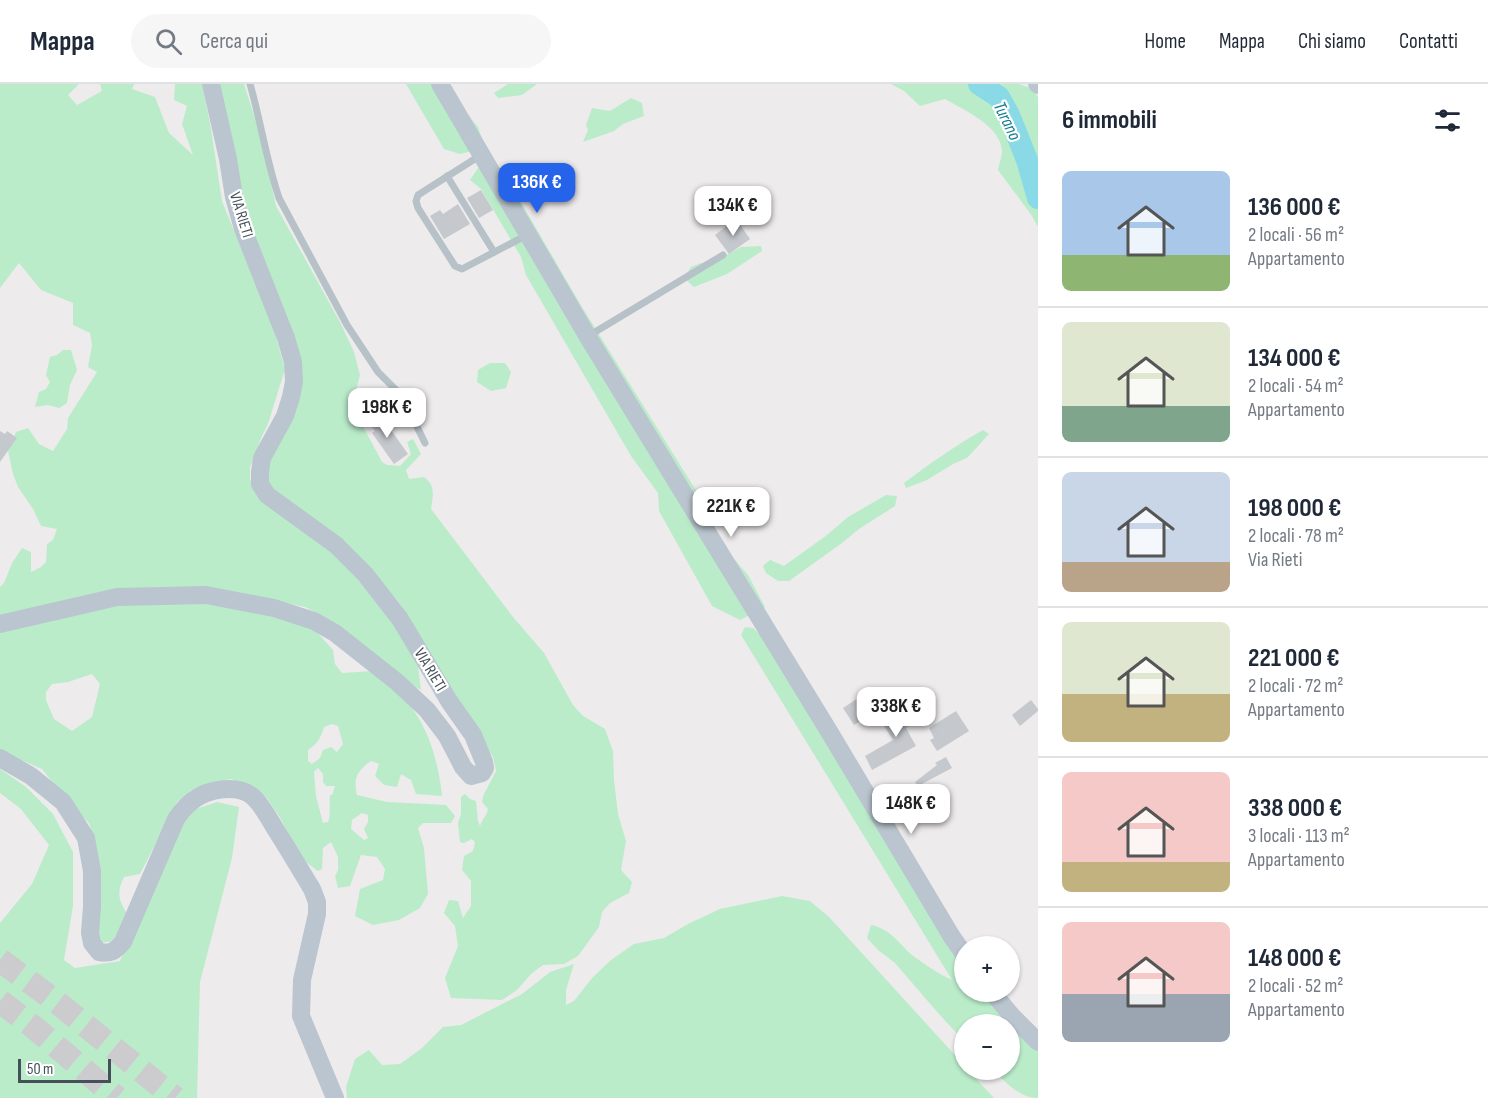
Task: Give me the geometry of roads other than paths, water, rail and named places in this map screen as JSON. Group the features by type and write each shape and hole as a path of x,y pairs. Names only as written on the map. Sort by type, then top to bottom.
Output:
{"street":[{"name":"VIA RIETI","path":"0,624 117,597 207,595 274,608 314,621 336,633 397,682 427,710 447,736 471,776 482,773 485,768 473,735 449,701 400,620 365,574 336,544 267,495 260,484 262,458 285,416 291,397 294,382 293,362 286,338 243,229 234,197 211,84"},
{"path":"440,84 588,337 954,940"},
{"path":"0,758 31,776 63,802 86,838 92,871 90,933 92,943 99,952 108,953 117,949 123,942 176,819 184,809 195,799 220,790 235,789 252,796 265,811 312,889 317,902 314,934 302,980 302,1016 306,1031 335,1098"},
{"path":"1000,1002 1038,1042"}],"lane":[{"path":"250,84 279,198 347,324 378,372 402,396 425,443"},
{"path":"481,155 418,195 416,201 418,208 455,266 462,268 528,234"},
{"path":"447,176 494,252"},
{"path":"588,337 723,255"}],"waterway":[{"name":"Turano","path":"979,84 999,97 1009,115 1027,160 1038,198"}],"tunnel":[{"path":"0,960 58,1003 175,1098"},
{"path":"0,1001 117,1098"}]}
